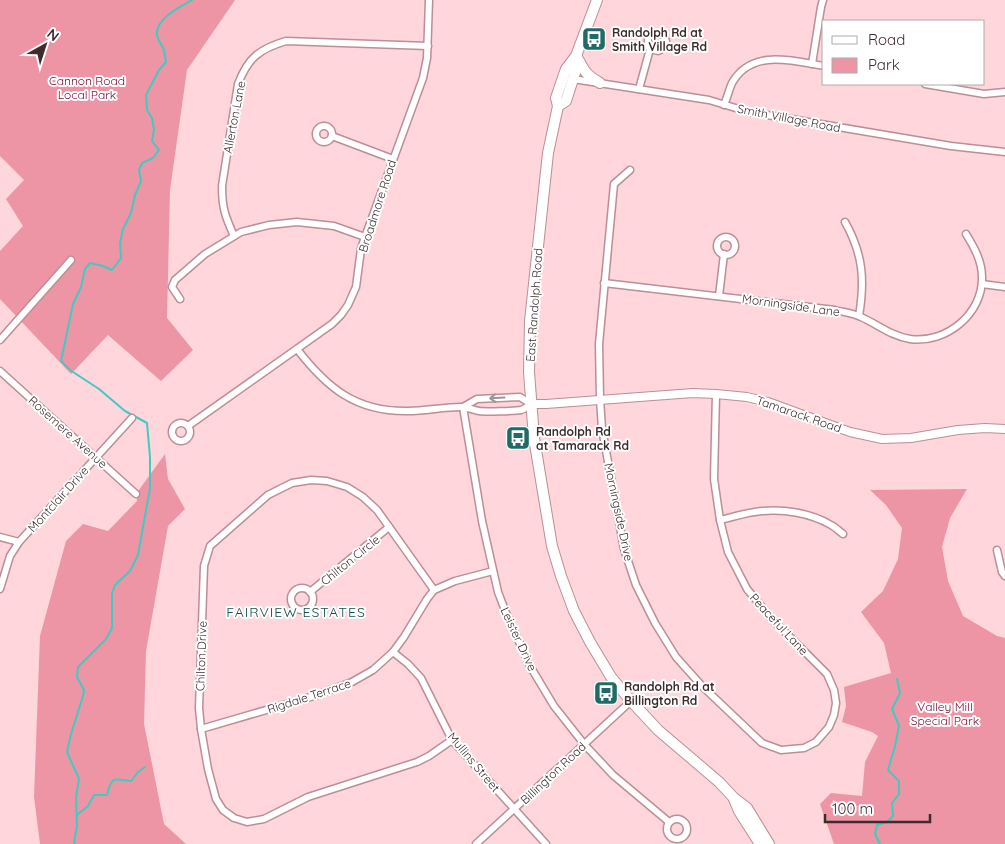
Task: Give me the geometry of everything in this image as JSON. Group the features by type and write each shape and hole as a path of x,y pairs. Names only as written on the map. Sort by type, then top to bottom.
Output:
{"main road":[{"name":"East Randolph Road","path":"597,0 576,56 566,69 556,98 558,106 548,153 530,320 529,372 534,438 552,546 574,611 611,677 658,730 720,782 734,798 747,808 769,844"},
{"name":"East Randolph Road","path":"558,106 566,101 575,73 576,56"},
{"path":"576,56 588,76 600,84"},
{"name":"East Randolph Road","path":"734,798 739,812 760,844"}],"street":[{"name":"Broadmore Road","path":"188,426 332,324 348,305 356,286 361,249 423,78 428,46 429,0"},
{"path":"812,64 823,0"},
{"name":"Allerton Lane","path":"234,236 226,218 222,202 222,186 238,84 243,72 254,56 271,45 286,41 428,46"},
{"path":"638,89 650,49"},
{"path":"724,105 732,83 750,65 767,59 783,59 822,66"},
{"name":"Smith Village Road","path":"573,79 709,100 757,114 951,146 1005,152"},
{"path":"931,85 984,94 1005,92"},
{"path":"332,136 393,159"},
{"name":"Morningside Drive","path":"630,170 614,184 599,344 602,429 624,549 636,585 655,623 676,657 702,686 762,743 781,750 804,748"},
{"path":"180,299 172,288 175,280 205,254 241,232 269,225 296,222 334,226 365,237"},
{"path":"845,222 858,250 862,270 862,295 859,316"},
{"name":"Morningside Lane","path":"604,283 835,310 859,316 890,333 909,339 926,339 942,335 960,324 972,310 981,292 983,275 978,254 966,234"},
{"path":"719,296 724,254"},
{"path":"0,340 71,260"},
{"path":"982,284 1005,287"},
{"name":"Tamarack Road","path":"297,349 312,368 340,393 357,402 384,410 408,411 463,407 480,412 522,410 531,404 692,393 747,397 768,402 850,432 882,439 911,438 958,430 1005,428"},
{"name":"Rosemere Avenue","path":"0,371 136,494"},
{"name":"Peaceful Lane","path":"716,394 714,479 720,520 728,552 747,589 772,619 827,674 834,690 836,703 829,728 816,742 804,748"},
{"name":"Tamarack Road","path":"463,407 477,399 520,396 531,404"},
{"name":"Leister Drive","path":"463,407 482,521 498,592 530,666 554,706 584,744 613,775 669,822"},
{"name":"Montclair Drive","path":"0,588 10,556 18,542 132,418"},
{"name":"Chilton Drive","path":"434,590 377,510 363,496 347,487 326,481 310,480 292,483 268,495 210,546 204,566 199,708 201,730 216,799 223,810 234,818 247,822 264,819 308,797 417,762 452,740"},
{"path":"720,520 761,511 786,511 820,520 843,534"},
{"name":"Chilton Circle","path":"310,592 389,527"},
{"path":"0,538 18,542"},
{"path":"997,550 1002,572 1005,576"},
{"path":"434,590 455,581 494,571"},
{"name":"Rigdale Terrace","path":"201,730 314,696 352,682 373,670 393,652 434,590"},
{"name":"Mullins Street","path":"393,652 421,678 452,740 546,844"},
{"name":"Billington Road","path":"476,844 631,701"}],"green space":[{"name":"Cannon Road Local Park","path":"0,0 235,0 187,70 170,190 167,318 193,350 161,381 108,335 71,374 0,299 0,251 23,226 6,199 24,180 0,156"},
{"path":"165,454 168,479 185,509 168,526 146,651 144,724 164,824 186,844 40,844 34,797 40,636 66,541 83,524 108,531 137,501 136,494"},
{"name":"Valley Mill Special Park","path":"967,489 950,518 942,547 948,581 963,616 997,636 1005,638 1005,844 834,844 820,804 831,793 862,796 865,762 878,736 872,732 842,722 846,706 844,687 891,673 884,643 861,612 883,591 898,559 902,528 886,505 870,490"}],"waterway":[{"path":"75,844 77,826 76,797 79,779 67,752 84,690 77,677 78,667 106,639 112,628 112,593 115,585 130,571 138,555 150,488 150,457 147,423 125,411 99,389 70,370 61,361 73,304 81,287 85,269 90,263 112,270 121,258 120,243 123,229 131,213 135,195 141,181 139,170 142,163 153,158 159,150 152,141 154,130 152,118 147,110 146,95 159,70 166,62 164,50 157,35 157,29 169,14 192,0"},
{"path":"880,844 875,834 877,825 887,822 893,816 892,803 899,794 899,781 888,770 899,726 892,709 900,693 897,679"},
{"path":"77,815 88,806 94,795 107,795 113,781 118,779 131,781 145,767"}],"place":[{"name":"Randolph Rd at Smith Village Rd","path":"594,39"},
{"name":"Randolph Rd at Tamarack Rd","path":"518,438"},
{"name":"Randolph Rd at Billington Rd","path":"606,693"}],"district":[{"name":"FAIRVIEW ESTATES","path":"296,612"}]}
